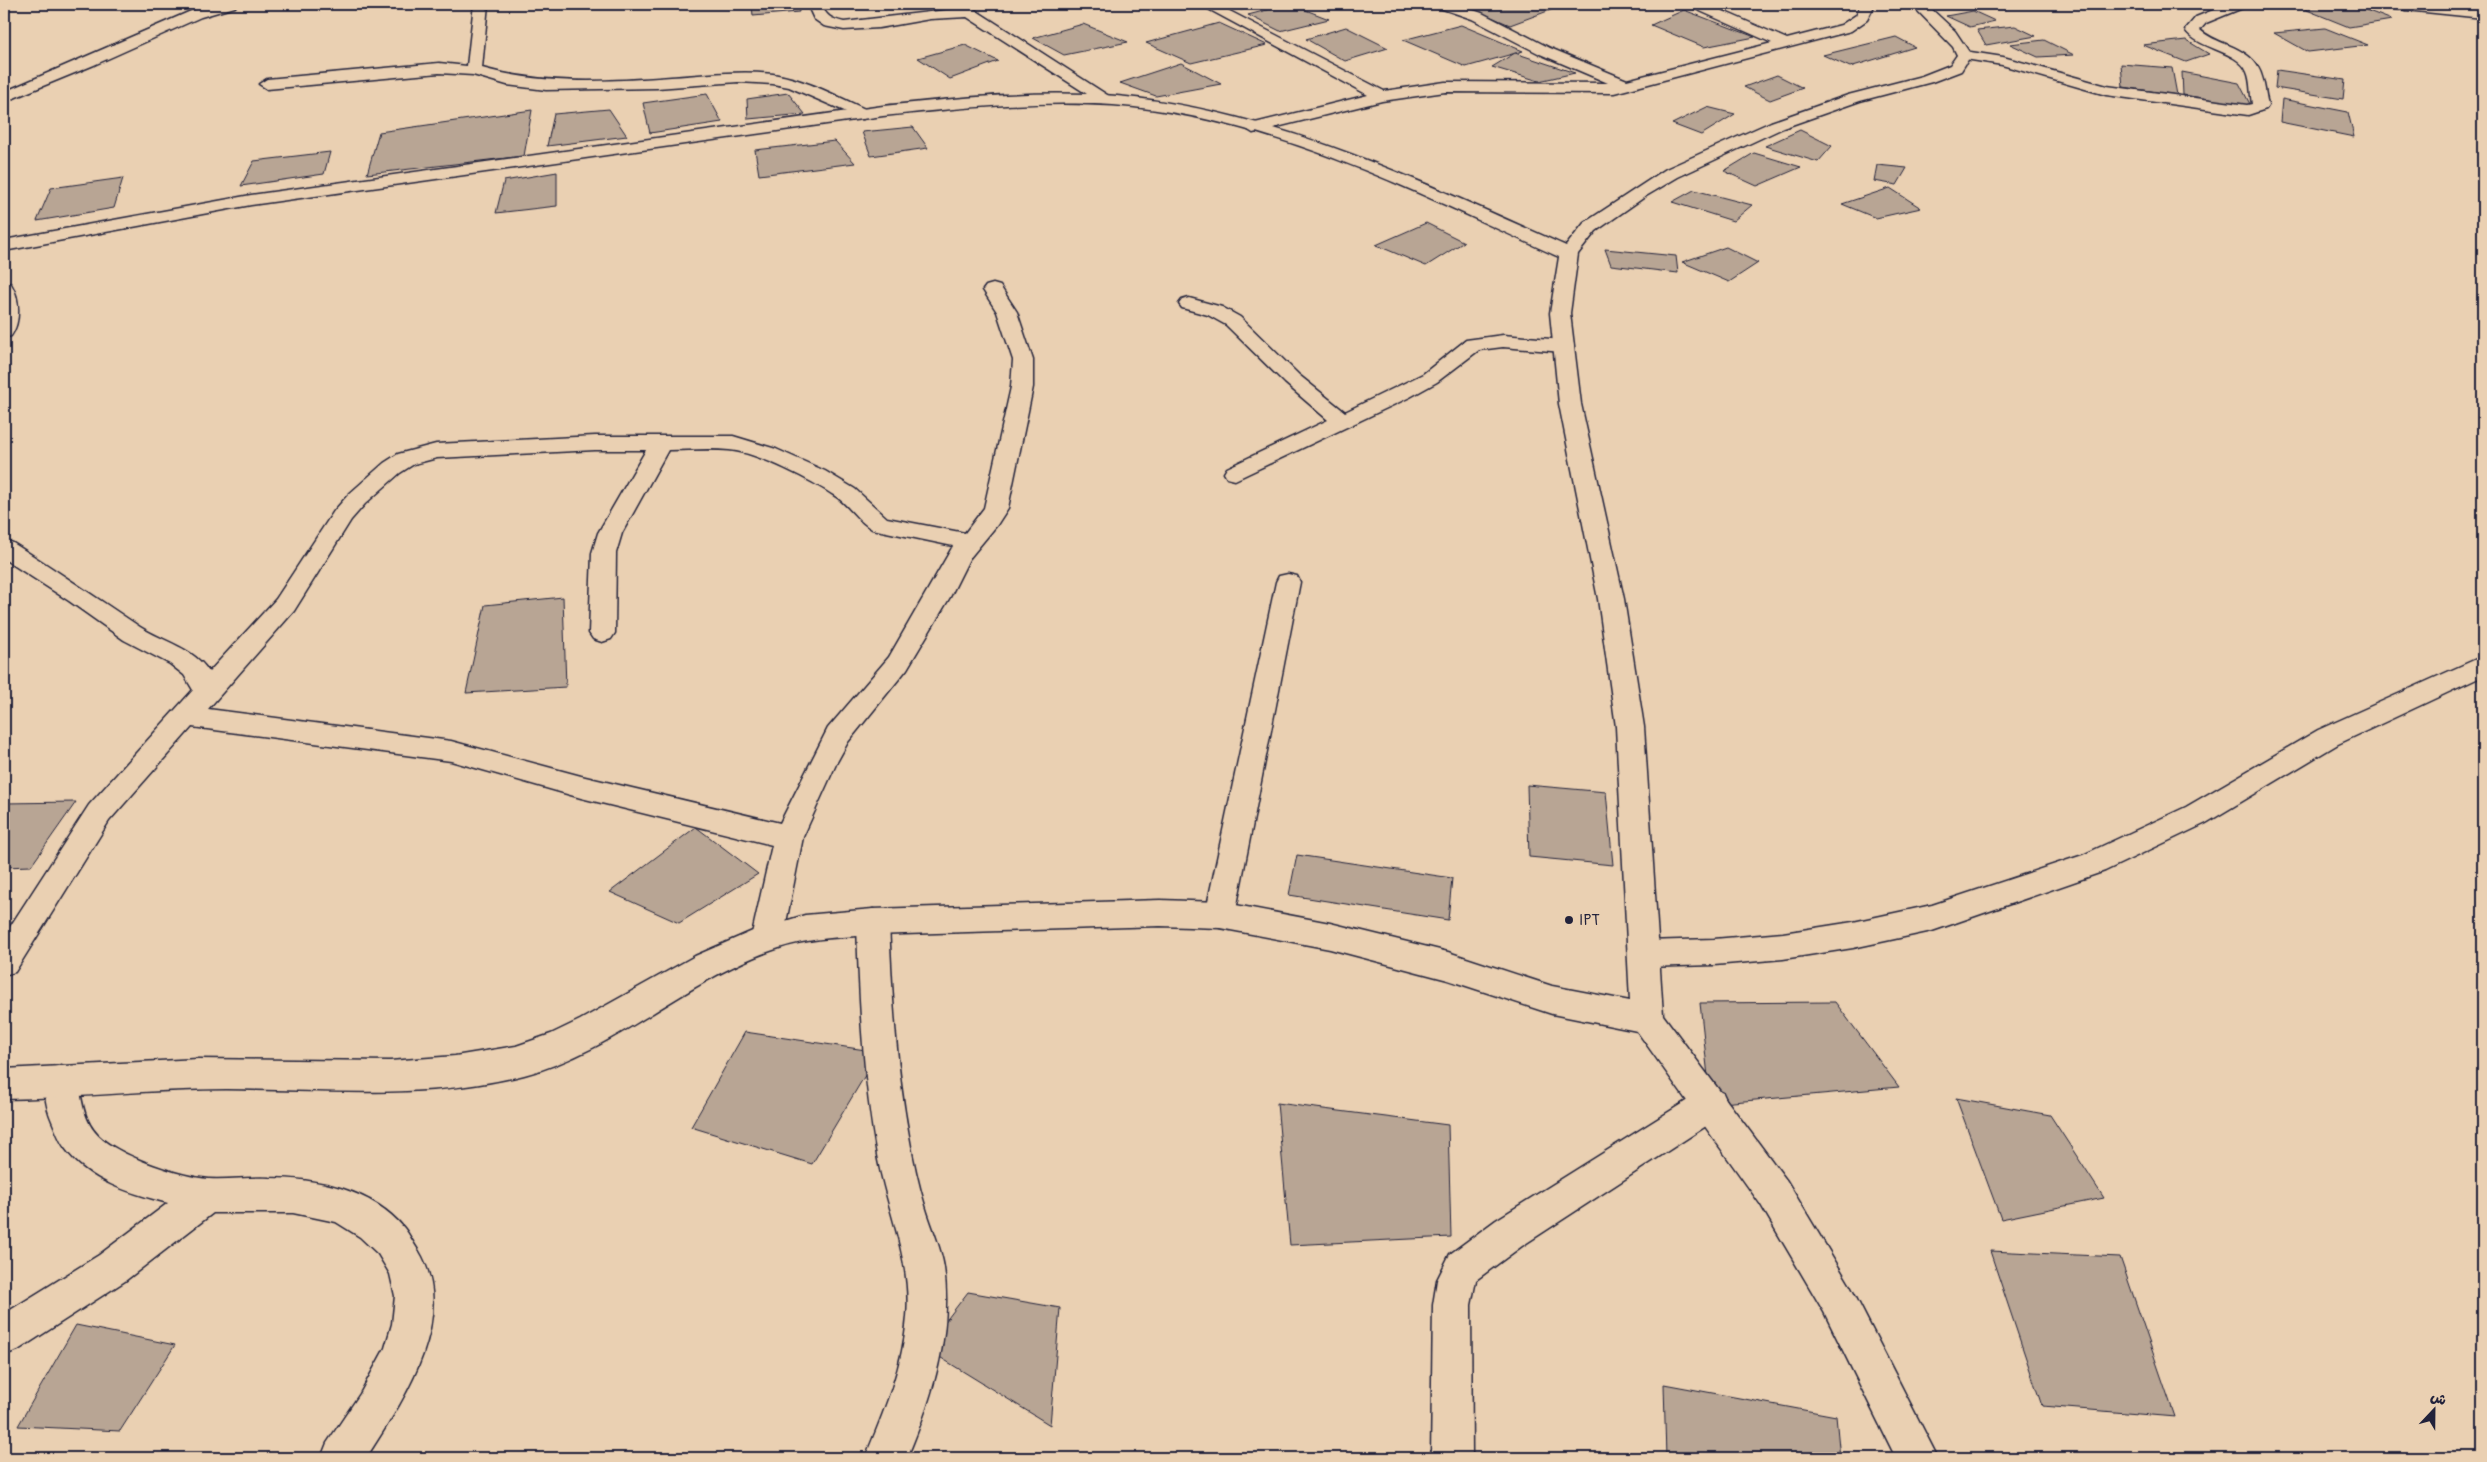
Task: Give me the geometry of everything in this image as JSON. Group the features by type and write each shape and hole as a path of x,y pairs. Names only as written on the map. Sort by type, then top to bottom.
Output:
{"street":[{"path":"4,97 196,14 230,4"},
{"path":"474,71 481,4"},
{"path":"814,4 815,14 819,19 845,26 924,15 970,13"},
{"path":"957,4 1107,100"},
{"path":"1206,4 1382,96"},
{"path":"1442,4 1477,16 1545,51 1627,85"},
{"path":"1696,4 1787,44"},
{"path":"1253,128 1382,96 1458,86 1595,89 1627,85 1846,28 1857,22 1868,4"},
{"path":"1918,4 1955,39 1964,55 2027,67 2106,90 2193,103 2255,109 2260,106 2255,73 2252,67 2233,54 2203,40 2192,30 2201,20 2240,4"},
{"path":"2386,4 2483,14"},
{"path":"1918,1458 1837,1299 1774,1193 1711,1104 1647,1019 1645,954 1630,727 1611,598 1570,404 1560,313 1570,254 1590,227 1640,192 1672,173 1777,125 1822,108 1943,74 1956,68 1964,55"},
{"path":"267,84 439,68 474,71 507,80 546,85 656,83 738,77 773,79 794,84 863,114"},
{"path":"4,245 251,200 863,114 967,102 1107,100 1148,104 1253,128 1339,153 1570,254"},
{"path":"4,288 9,315 4,332"},
{"path":"767,938 788,837 838,735 898,663 938,597 954,564 989,520 1001,494 1022,387 1023,360 1017,338 1006,312 993,290"},
{"path":"1189,304 1215,311 1232,321 1292,378 1343,422"},
{"path":"1235,473 1430,378 1473,344 1503,341 1563,346"},
{"path":"4,962 100,813 298,589 342,516 377,480 406,458 436,451 661,442 733,443 794,465 834,485 880,524 971,542"},
{"path":"602,634 604,553 610,533 661,442"},
{"path":"4,548 78,594 133,634 179,658 193,668 208,692"},
{"path":"1220,915 1288,582"},
{"path":"1645,954 1714,952 1783,946 1853,935 1932,918 2094,863 2196,815 2328,737 2483,665"},
{"path":"187,716 451,751 581,787 788,837"},
{"path":"4,1084 224,1074 383,1078 458,1072 531,1058 616,1019 697,970 767,938 828,924 873,922 1141,914 1220,915 1330,936 1448,966 1552,1000 1647,1019"},
{"path":"873,922 875,997 880,1061 891,1133 906,1204 925,1266 928,1302 925,1348 898,1432 886,1458"},
{"path":"61,1080 67,1115 77,1136 96,1158 123,1172 207,1196 304,1197 341,1205 378,1226 402,1254 414,1288 413,1324 402,1360 371,1416 342,1458"},
{"path":"1451,1458 1452,1305 1456,1280 1463,1267 1509,1233 1711,1104"},
{"path":"4,1336 112,1268 207,1196"}],"building":[{"path":"752,4 798,4 799,12 753,16"},
{"path":"1228,4 1267,4 1241,10"},
{"path":"1290,4 1329,19 1280,31 1248,15"},
{"path":"1461,4 1560,4 1564,5 1510,25"},
{"path":"1612,4 1661,4 1624,9"},
{"path":"2353,5 2392,20 2349,27 2302,8"},
{"path":"1684,10 1755,37 1704,47 1651,25"},
{"path":"1973,11 1995,21 1970,27 1946,16"},
{"path":"1219,23 1267,45 1191,63 1146,43"},
{"path":"1083,24 1128,42 1064,55 1033,38"},
{"path":"1461,25 1523,51 1466,67 1403,40"},
{"path":"2015,26 2036,36 1986,45 1977,30"},
{"path":"1346,27 1388,48 1345,61 1306,39"},
{"path":"2325,28 2368,45 2308,52 2274,33"},
{"path":"1896,37 1915,47 1850,67 1823,55"},
{"path":"2044,40 2074,55 2038,57 2010,44"},
{"path":"2186,40 2209,54 2186,62 2143,45"},
{"path":"965,45 998,61 950,79 918,58"},
{"path":"1515,53 1575,73 1539,81 1492,67"},
{"path":"1181,63 1221,84 1156,96 1120,83"},
{"path":"2121,64 2172,68 2177,95 2123,87"},
{"path":"2277,70 2345,80 2343,99 2275,88"},
{"path":"2182,72 2239,83 2251,106 2183,95"},
{"path":"1777,75 1803,88 1770,100 1744,87"},
{"path":"788,93 805,114 748,119 747,99"},
{"path":"707,94 722,122 650,133 643,103"},
{"path":"2282,99 2348,112 2354,137 2280,122"},
{"path":"1707,107 1735,114 1701,135 1672,124"},
{"path":"609,109 627,136 547,146 554,114"},
{"path":"532,110 524,156 367,174 379,132"},
{"path":"913,127 928,148 871,156 862,132"},
{"path":"1800,130 1832,146 1818,162 1765,146"},
{"path":"835,141 855,163 759,175 755,150"},
{"path":"330,152 324,174 241,186 254,161"},
{"path":"1754,153 1801,167 1757,186 1724,171"},
{"path":"1877,165 1907,168 1897,185 1874,181"},
{"path":"557,172 557,206 496,213 504,181"},
{"path":"123,178 114,208 37,221 51,188"},
{"path":"1890,188 1921,208 1876,218 1842,204"},
{"path":"1694,190 1752,205 1733,221 1672,202"},
{"path":"1426,223 1464,242 1426,266 1376,245"},
{"path":"1726,247 1758,263 1729,282 1682,262"},
{"path":"1605,249 1676,256 1678,273 1611,265"},
{"path":"563,597 566,687 466,693 485,605"},
{"path":"1527,785 1606,792 1613,865 1529,857"},
{"path":"76,802 31,866 4,867 4,803"},
{"path":"696,827 758,874 679,923 610,892"},
{"path":"1297,855 1452,878 1448,920 1289,895"},
{"path":"1835,1002 1899,1087 1711,1104 1700,1003"},
{"path":"745,1032 879,1052 812,1164 691,1127"},
{"path":"1956,1098 2050,1115 2104,1198 2001,1219"},
{"path":"1277,1103 1448,1125 1451,1237 1290,1245"},
{"path":"1990,1251 2120,1257 2175,1417 2042,1406"},
{"path":"968,1292 1060,1308 1050,1425 925,1348"},
{"path":"76,1325 175,1345 120,1431 18,1426"},
{"path":"1664,1384 1836,1416 1840,1458 1666,1458"}],"place":[{"name":"IPT","path":"1569,920"}]}
